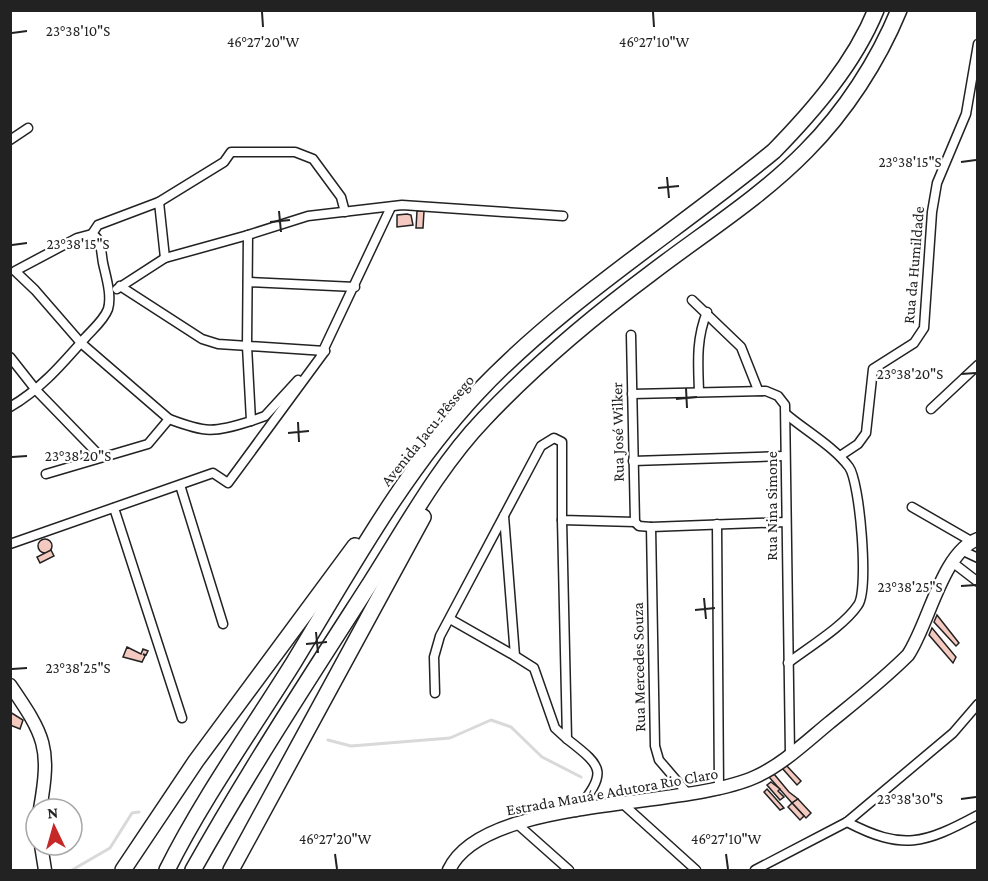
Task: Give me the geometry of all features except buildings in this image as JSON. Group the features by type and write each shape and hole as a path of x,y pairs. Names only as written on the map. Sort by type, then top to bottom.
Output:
{"highway":[{"name":"Avenida Jacu-Pêssego","path":"167,870 218,782 380,520 439,438 476,394 516,355 587,296 736,182 806,118 833,83 876,10"},
{"path":"193,870 248,777 439,477 481,422 531,370 585,324 714,226 806,152 860,84 899,10"},
{"path":"231,870 411,540 432,500 439,477"},
{"path":"123,870 196,761 279,647 353,548 380,520"}],"main road":[{"name":"Estrada Mauá e Adutora Rio Claro","path":"449,870 463,851 480,838 515,822 719,790 757,776 790,754 908,655 919,639 952,562 970,543"},
{"path":"10,685 38,726 44,744 46,763 42,797"}],"street":[{"name":"Rua da Humildade","path":"840,456 858,444 866,433 873,369 914,343 924,328 932,212 938,183 966,114 978,44"},
{"path":"10,140 28,128"},
{"path":"325,351 265,416 223,430 201,431 169,419 81,343 35,290 13,273 77,238 92,234 98,225 159,202 224,162 231,152 295,152 313,159 341,197 345,212"},
{"path":"159,202 165,258"},
{"path":"10,544 213,473 228,483 325,351 391,207"},
{"path":"109,294 165,258 308,216 391,207 563,216"},
{"path":"10,407 36,390 104,316 109,294 100,243 92,234"},
{"path":"248,235 247,346 251,422"},
{"path":"248,282 355,287"},
{"path":"120,286 201,339 218,344 325,351"},
{"path":"693,300 746,354 754,385 758,390"},
{"path":"699,391 697,347 699,331 707,312"},
{"name":"Rua José Wilker","path":"631,335 633,461 637,524"},
{"path":"10,357 36,390 100,456"},
{"path":"931,409 978,365"},
{"path":"632,394 758,390 778,396 783,400 786,414 840,456 850,468 857,488 862,598 849,615 788,663"},
{"name":"Rua Nina Simone","path":"786,414 790,754"},
{"path":"46,474 100,456 148,444 169,419"},
{"path":"435,693 434,657 440,636 541,446 554,438 562,442 567,739"},
{"path":"633,461 785,456"},
{"path":"180,485 223,624"},
{"path":"912,507 970,543 978,558"},
{"path":"114,508 182,718"},
{"path":"504,516 514,656"},
{"path":"562,520 637,524 651,527 786,522"},
{"path":"717,524 719,790"},
{"name":"Rua Mercedes Souza","path":"651,527 655,746 659,760 689,795"},
{"path":"952,562 978,582"},
{"path":"450,618 534,668 555,728 594,760 598,773 592,790 576,812"},
{"path":"754,870 847,822 953,733 978,704"},
{"path":"623,804 696,870"},
{"path":"847,822 876,837 909,841 955,827 978,815"},
{"path":"515,822 569,870"}],"waterway":[{"path":"328,740 351,746 450,738 491,720 511,727 542,757 581,777"},
{"path":"72,870 110,848 132,813 139,812"}]}
